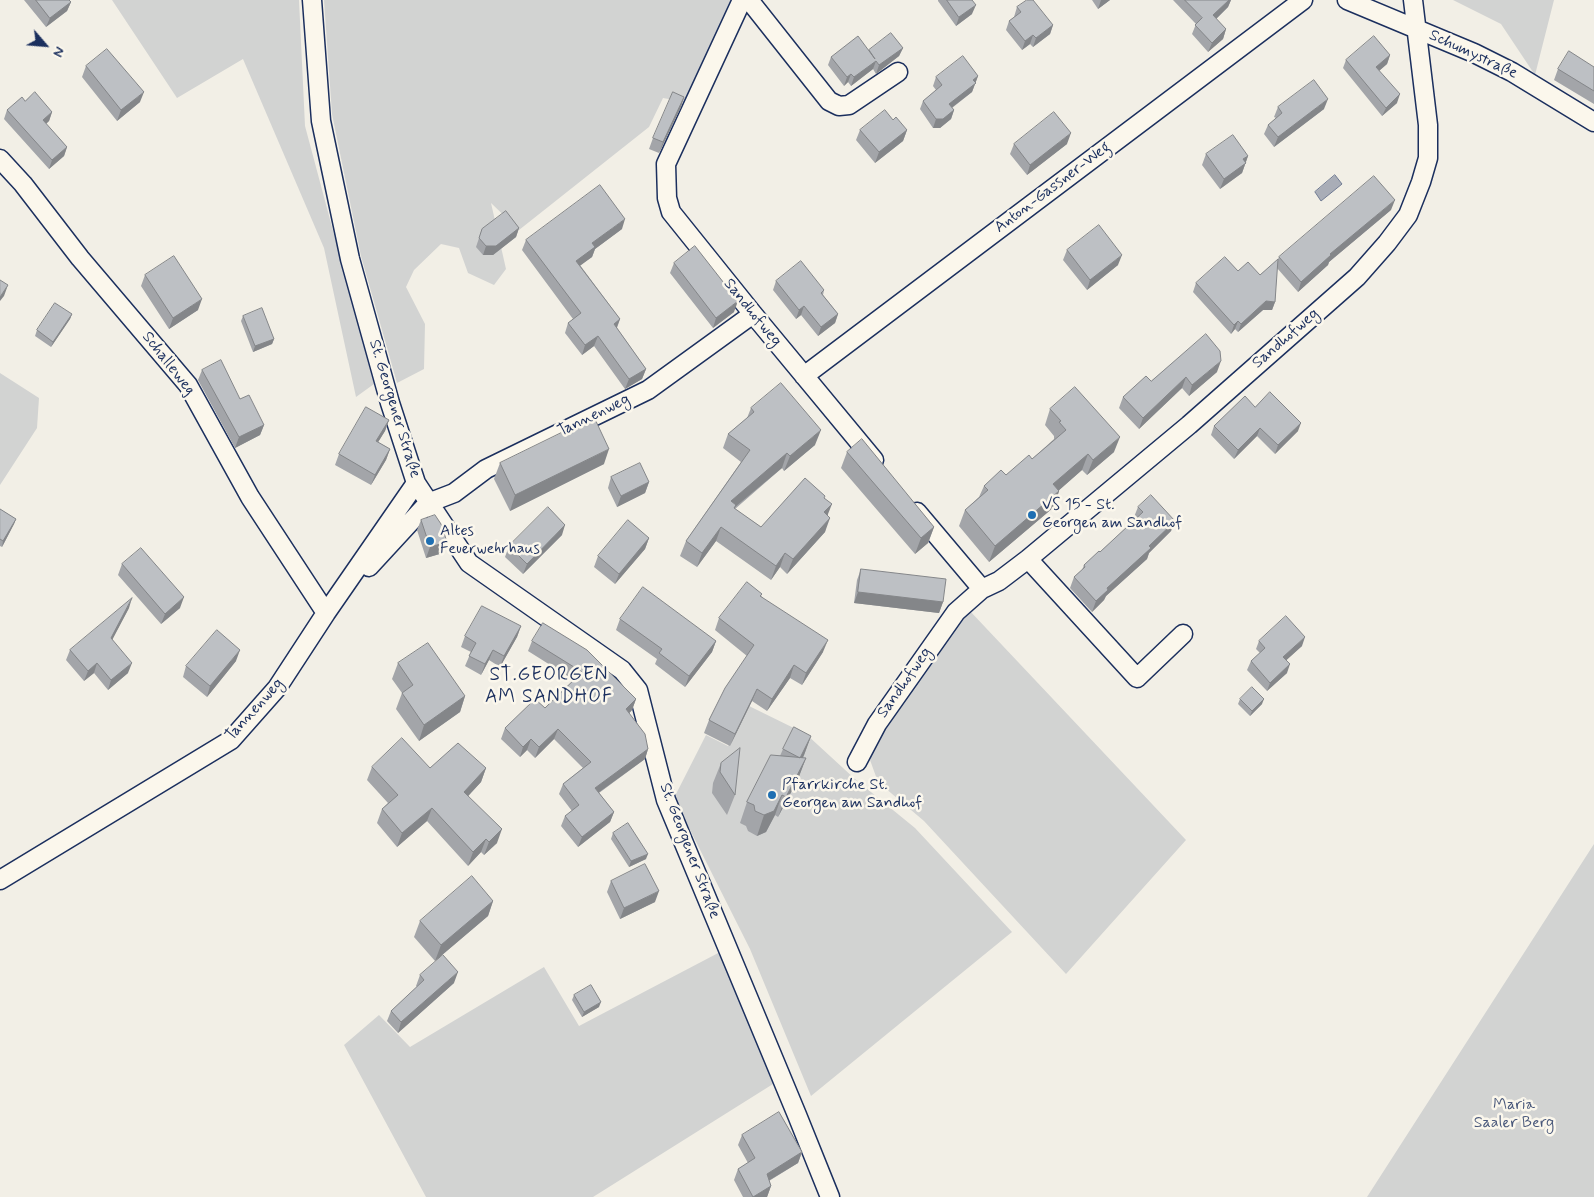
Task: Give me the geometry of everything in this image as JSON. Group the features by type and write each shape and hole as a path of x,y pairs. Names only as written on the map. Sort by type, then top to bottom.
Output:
{"street":[{"name":"St. Georgener Straße","path":"312,0 321,121 342,222 350,259 416,483 469,564 622,670 638,690 666,800 830,1197"},
{"name":"Sandhofweg","path":"742,0 666,164 667,198 671,212 752,314 884,473"},
{"path":"749,0 828,101 839,106 850,105 898,72"},
{"name":"Anton-Gassner-Weg","path":"804,376 1303,0"},
{"name":"Schumystraße","path":"1347,0 1415,28 1512,72 1594,122"},
{"name":"Sandhofweg","path":"857,762 877,724 956,612 982,589 998,581 1028,559 1189,425 1357,277 1387,243 1408,215 1428,158 1428,125 1412,0"},
{"name":"Schalleweg","path":"0,159 23,184 80,258 188,385 250,497 326,613"},
{"name":"Tannenweg","path":"428,503 454,494 486,469 648,390 752,314"},
{"name":"Tannenweg","path":"0,880 231,740 277,688 326,613 416,483"},
{"path":"909,502 982,589"},
{"path":"326,613 428,503"},
{"path":"1028,559 1137,678 1183,634"}],"green space":[{"path":"112,0 299,0 305,126 374,384 356,397 324,248 243,59 177,98"},
{"path":"324,0 732,0 685,102 663,98 649,127 519,230 491,203 506,269 494,285 468,273 459,248 441,244 414,270 406,287 425,324 424,369 397,383 361,256 332,114"},
{"path":"1453,0 1554,0 1535,75 1501,24"},
{"path":"0,373 39,398 37,428 0,485"},
{"path":"969,610 1186,840 1066,974 924,821 878,782 870,760 878,735"},
{"path":"749,706 806,734 855,779 915,828 1012,932 811,1096 750,949 674,798 706,735 728,746"},
{"name":"Maria Saaler Berg","path":"1594,844 1594,1197 1367,1197"},
{"path":"722,951 773,1084 593,1197 426,1197 344,1045 379,1015 410,1047 544,967 579,1026"}],"shaded area":[{"path":"1335,175 1342,184 1321,201 1315,192"}],"building":[{"path":"36,0 69,0 71,2 50,18"},
{"path":"947,0 972,0 976,5 959,17"},
{"path":"1027,0 1033,0 1053,25 1036,38 1033,35 1025,41 1009,21 1021,12 1017,7"},
{"path":"1185,0 1229,0 1213,15 1226,29 1212,43 1195,25 1202,18"},
{"path":"891,33 903,48 879,65 876,61 854,77 851,74 847,77 831,57 858,36 875,59 869,50"},
{"path":"1374,36 1390,55 1376,67 1400,94 1386,108 1346,60"},
{"path":"107,49 144,92 121,110 86,66"},
{"path":"1569,51 1594,67 1594,91 1558,69"},
{"path":"963,56 978,76 973,80 976,83 949,104 954,110 943,119 936,119 923,101 942,85 936,77"},
{"path":"1314,80 1328,99 1278,137 1268,125 1282,113 1278,107"},
{"path":"35,92 52,112 43,120 67,147 52,160 7,110 22,97 25,101"},
{"path":"673,92 684,97 663,142 653,138"},
{"path":"885,110 893,120 896,117 907,130 879,152 860,130"},
{"path":"1054,112 1071,133 1030,165 1014,144"},
{"path":"1233,135 1248,156 1243,159 1246,163 1224,179 1206,154"},
{"path":"1374,176 1395,200 1330,254 1301,282 1279,257"},
{"path":"600,185 625,219 592,243 595,247 576,261 620,319 614,324 646,369 629,379 598,336 585,345 568,323 581,313 526,240"},
{"path":"506,211 519,228 496,246 486,246 479,238 482,229"},
{"path":"1099,225 1122,255 1090,280 1067,250"},
{"path":"695,246 738,301 716,318 674,263"},
{"path":"174,256 202,299 173,318 145,275"},
{"path":"1225,257 1238,271 1248,262 1260,275 1278,259 1275,302 1266,301 1241,324 1238,321 1234,325 1196,283"},
{"path":"801,261 824,290 821,293 838,314 821,327 804,306 799,310 776,281"},
{"path":"0,280 8,285 0,297"},
{"path":"55,303 72,314 53,342 37,330"},
{"path":"262,308 274,339 255,346 243,316"},
{"path":"1206,334 1220,351 1221,361 1192,385 1186,377 1143,418 1123,397 1146,376 1151,381"},
{"path":"221,360 240,399 249,395 264,425 239,437 202,370"},
{"path":"781,383 821,430 790,456 787,453 731,501 736,505 734,508 761,527 805,478 832,504 824,512 830,518 793,559 785,553 776,566 721,527 702,553 686,541 750,450 728,434 754,412 751,408"},
{"path":"1075,387 1120,437 1093,460 1088,454 1053,484 1059,491 995,546 965,510 988,490 984,486 1001,470 1006,475 1029,455 1032,459 1066,430 1050,409"},
{"path":"1270,392 1301,423 1278,445 1260,428 1238,450 1214,426 1245,396 1255,407"},
{"path":"366,407 389,420 376,441 390,449 375,475 339,454"},
{"path":"594,417 609,449 515,495 500,463"},
{"path":"862,439 934,527 921,538 847,452"},
{"path":"640,463 649,482 621,496 611,477"},
{"path":"1151,495 1175,521 1149,546 1151,548 1107,588 1108,590 1096,601 1074,577 1085,567 1084,565 1143,512 1138,507"},
{"path":"548,507 565,525 527,564 509,546"},
{"path":"0,509 16,519 3,541 0,539"},
{"path":"435,515 441,524 447,542 430,547 421,520"},
{"path":"628,520 649,538 619,574 598,556"},
{"path":"141,548 184,597 165,614 122,564"},
{"path":"861,569 946,579 943,602 858,592"},
{"path":"747,582 762,594 760,596 828,640 806,673 794,665 772,699 757,689 735,734 709,720 725,688 754,645 719,618"},
{"path":"643,587 716,641 689,676 659,653 662,649 620,619"},
{"path":"132,598 111,638 132,663 111,680 97,663 88,671 70,650"},
{"path":"482,606 521,626 504,656 493,650 485,664 469,656 476,643 465,636"},
{"path":"1286,616 1305,637 1283,657 1290,664 1270,683 1251,661 1265,648 1259,641"},
{"path":"543,623 587,650 636,699 626,709 645,734 648,749 595,788 614,812 582,837 565,816 579,805 563,784 591,762 558,729 539,747 531,739 523,747 505,728 535,699 545,708 582,672 532,641"},
{"path":"217,630 240,650 210,686 186,666"},
{"path":"428,643 465,696 424,725 402,693 413,685 398,663"},
{"path":"1252,687 1264,699 1252,711 1240,699"},
{"path":"794,727 811,736 800,758 783,749"},
{"path":"402,738 430,768 458,743 486,768 464,792 502,829 489,842 486,839 473,852 432,808 402,833 382,809 398,795 372,767"},
{"path":"740,748 735,795 720,772 721,763"},
{"path":"771,755 806,758 786,797 782,795 774,811 764,815 755,811 754,805 747,802"},
{"path":"628,823 648,854 631,861 613,833"},
{"path":"645,864 659,891 624,908 611,881"},
{"path":"472,876 493,901 441,945 420,921"},
{"path":"443,955 458,972 401,1022 391,1011 424,980 420,975"},
{"path":"591,985 601,1002 584,1012 574,995"},
{"path":"779,1112 802,1152 767,1174 771,1186 753,1197 738,1169 755,1158 742,1135"}],"place":[{"name":"VS 15 - St. Georgen am Sandhof","path":"1032,515"},
{"name":"Altes Feuerwehrhaus","path":"430,541"},
{"name":"Pfarrkirche St. Georgen am Sandhof","path":"772,795"}],"district":[{"name":"ST.GEORGEN AM SANDHOF","path":"549,687"}]}
